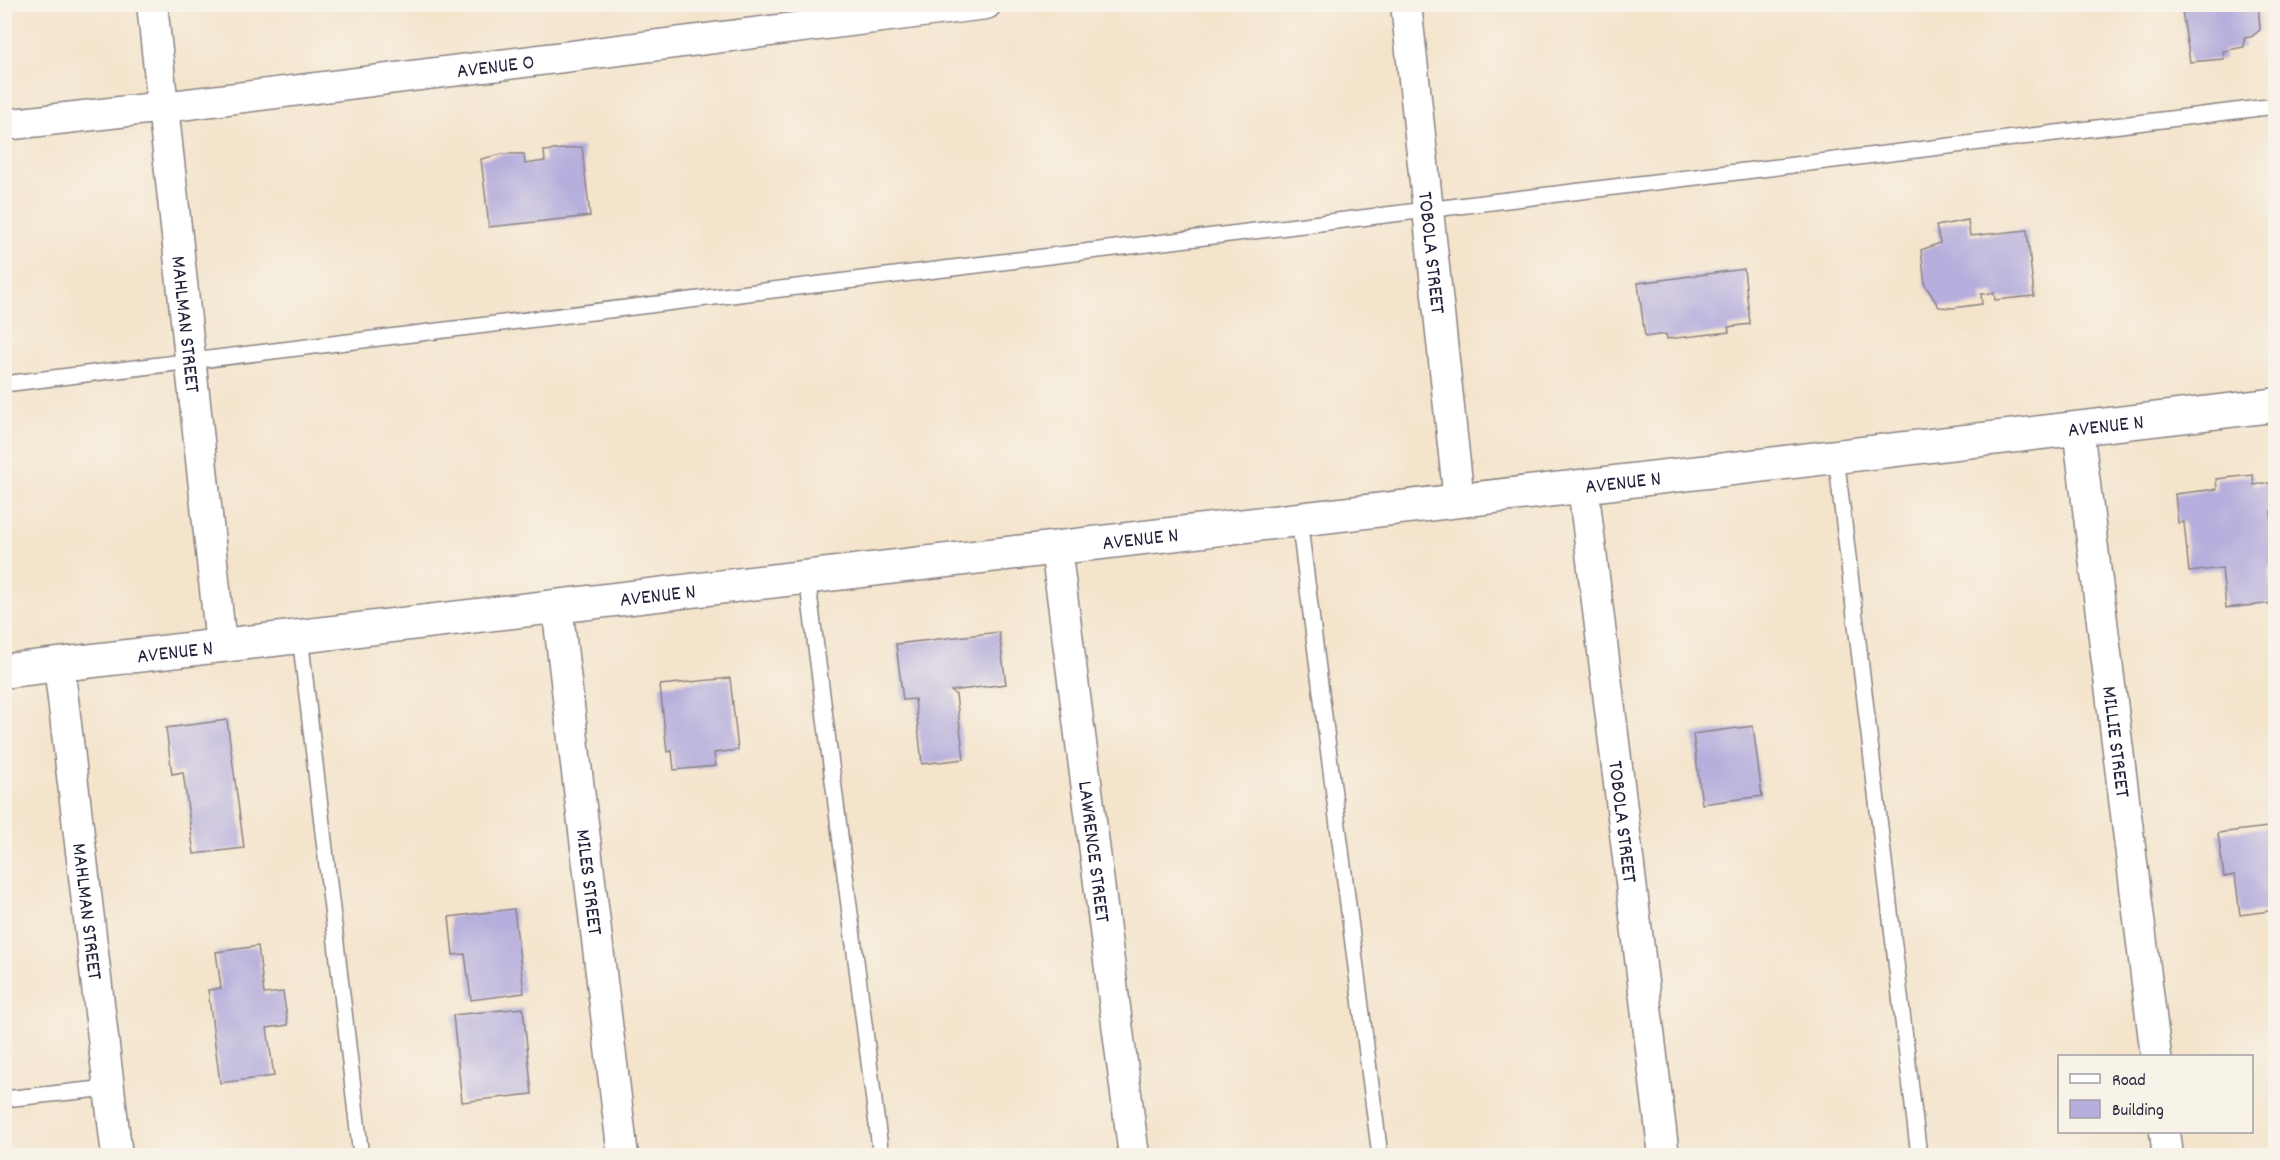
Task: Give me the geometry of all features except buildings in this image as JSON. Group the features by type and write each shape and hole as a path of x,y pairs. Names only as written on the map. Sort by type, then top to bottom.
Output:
{"street":[{"name":"MAHLMAN STREET","path":"152,4 221,645"},
{"name":"AVENUE O","path":"4,124 164,107 986,4"},
{"name":"TOBOLA STREET","path":"1406,4 1460,501"},
{"name":"AVENUE N","path":"4,671 2276,405"},
{"name":"MILLIE STREET","path":"2078,428 2156,1055"},
{"name":"TOBOLA STREET","path":"1583,486 1664,1155"},
{"name":"LAWRENCE STREET","path":"1056,548 1134,1155"},
{"name":"MILES STREET","path":"557,606 623,1155"},
{"name":"MAHLMAN STREET","path":"59,665 117,1155"},
{"path":"2165,1133 2168,1155"}],"lane":[{"path":"4,384 2276,106"},
{"path":"1836,456 1919,1155"},
{"path":"1299,519 1380,1155"},
{"path":"807,577 881,1155"},
{"path":"300,636 362,1155"},
{"path":"4,1099 109,1088"}]}
